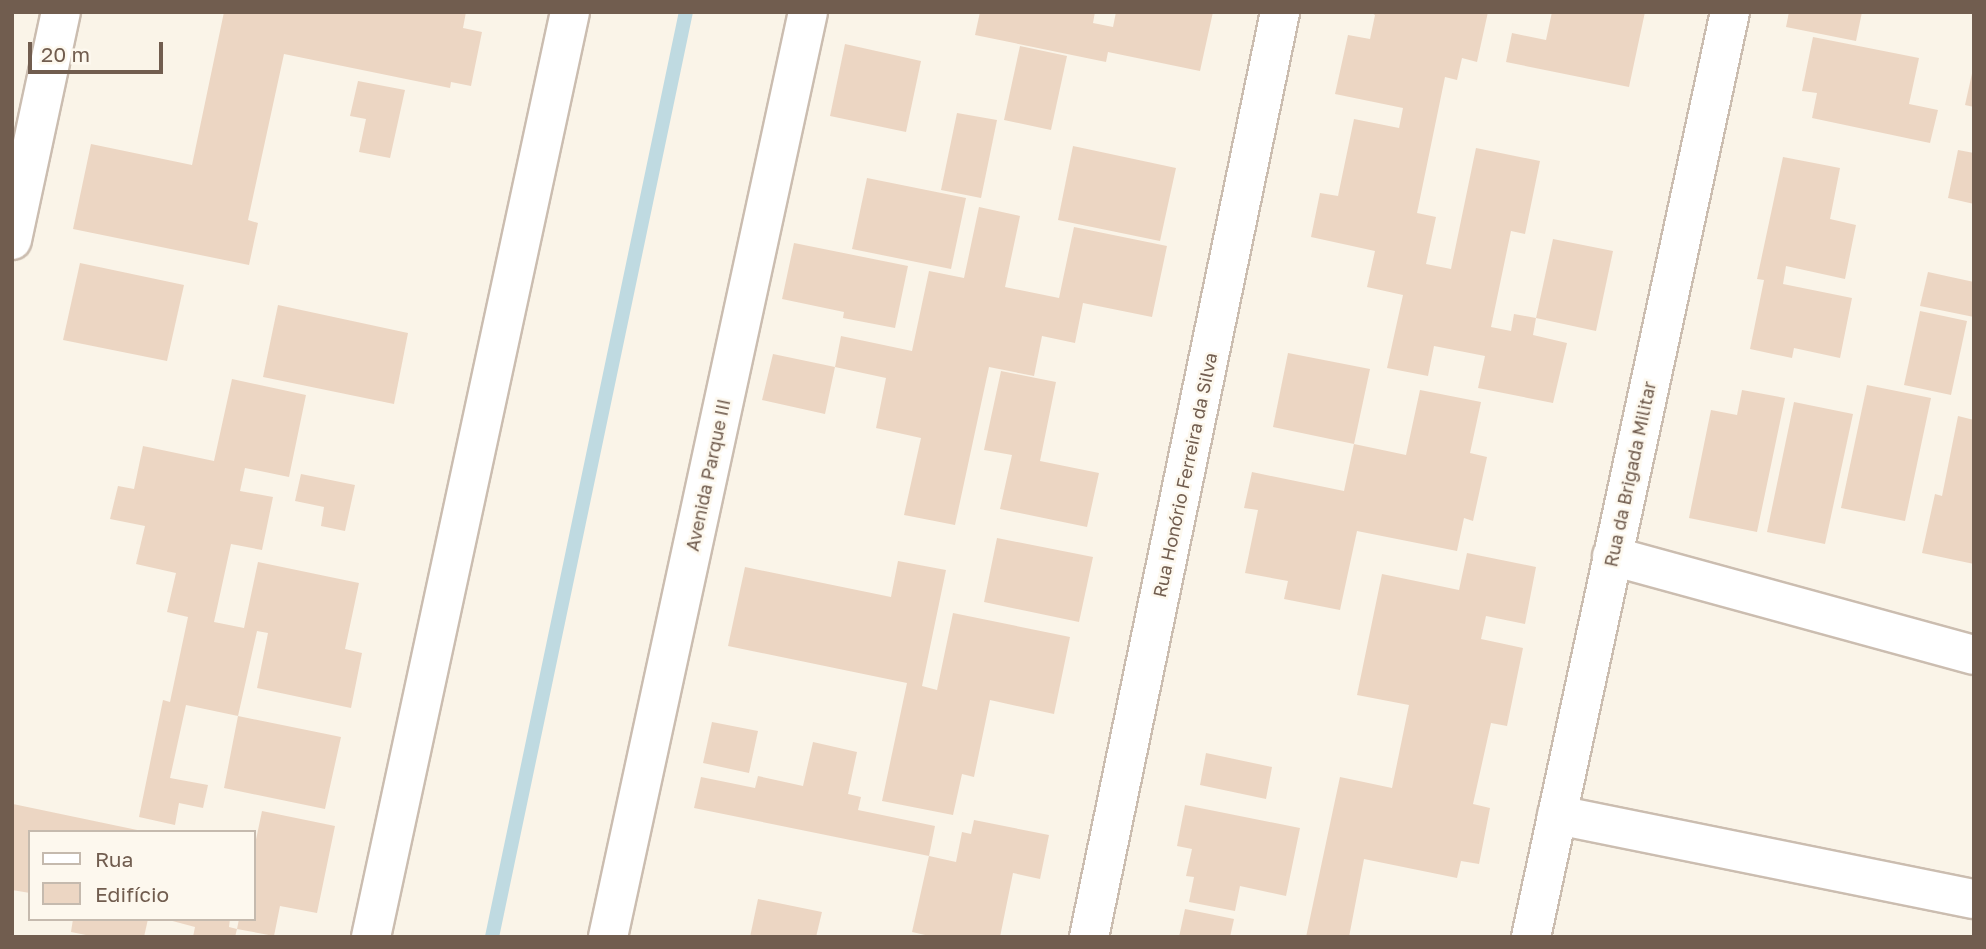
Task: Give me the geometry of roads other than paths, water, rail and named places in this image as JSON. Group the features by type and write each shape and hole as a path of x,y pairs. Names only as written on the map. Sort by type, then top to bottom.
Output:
{"street":[{"path":"12,240 61,12"},
{"path":"372,937 570,12"},
{"name":"Avenida Parque III","path":"608,937 808,12"},
{"name":"Rua Honório Ferreira da Silva","path":"1089,937 1280,12"},
{"name":"Rua da Brigada Militar","path":"1531,937 1730,12"},
{"path":"1612,556 1974,655"},
{"path":"1557,815 1974,899"}],"waterway":[{"path":"492,937 686,12"}]}
